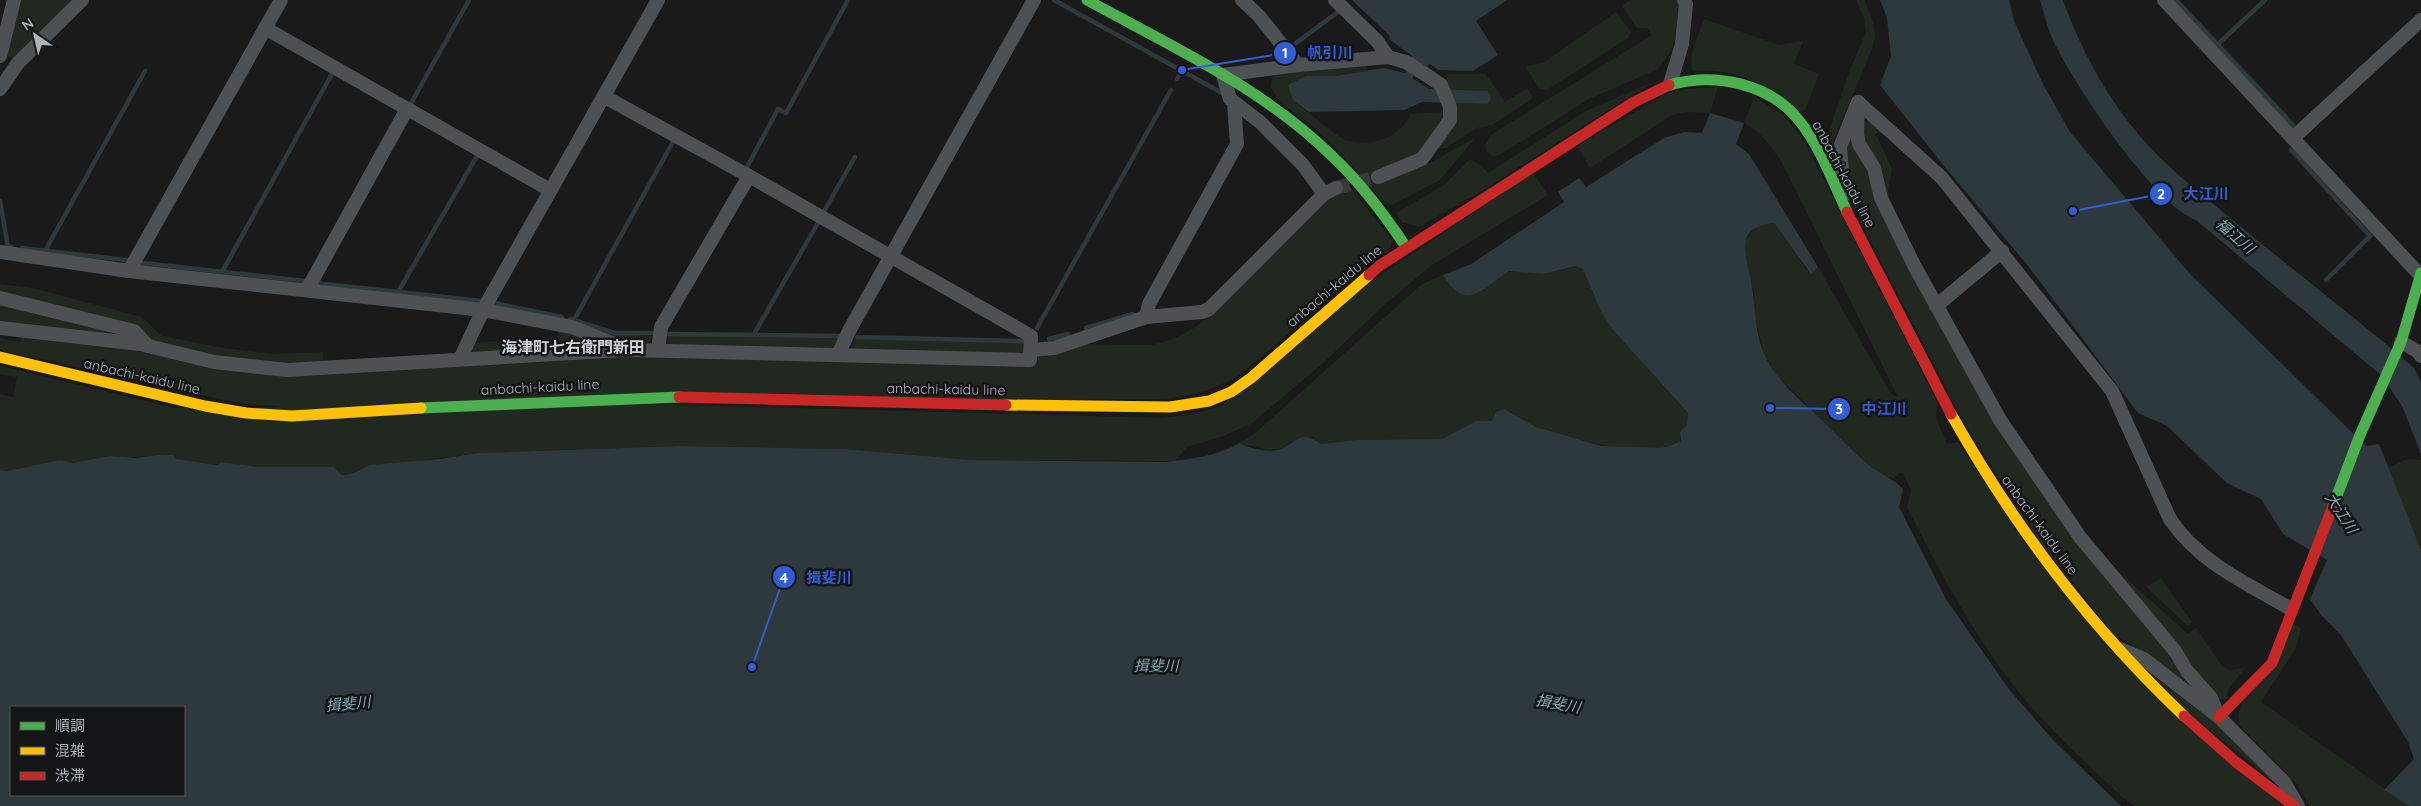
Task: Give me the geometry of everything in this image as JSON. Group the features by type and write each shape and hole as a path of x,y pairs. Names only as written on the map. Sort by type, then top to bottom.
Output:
{"main road":[{"path":"1087,0 1223,76 1301,128 1336,160 1386,215 1406,247"},
{"name":"anbachi-kaidu line","path":"0,357 205,406 246,413 292,416 510,403 667,397 1074,407 1170,407 1209,401 1231,392 1250,378 1352,288 1406,247 1626,108 1670,84 1704,79 1729,81 1746,86 1776,101 1791,112 1803,126 1916,349 1987,477 2037,549 2117,648 2183,716 2228,756 2296,806"},
{"path":"2219,717 2272,663 2378,390 2401,342 2421,274"}],"street":[{"path":"0,56 14,0"},
{"path":"0,89 18,63 82,0"},
{"path":"128,270 281,0"},
{"path":"460,359 483,310 550,190 605,97 658,0"},
{"path":"838,355 890,256 1034,0"},
{"path":"1242,0 1259,16 1298,65"},
{"path":"1335,0 1377,41 1388,56"},
{"path":"1670,84 1682,44 1686,4 1684,0"},
{"path":"2164,0 2421,274"},
{"path":"2293,138 2421,20"},
{"path":"265,28 550,190"},
{"path":"1031,350 1054,348 1146,317 1202,312 1210,309 1330,191 1260,122 1230,99 1223,76 1298,65 1388,56 1406,62 1441,85 1450,107 1450,120 1422,160 1378,178"},
{"path":"0,328 148,346 214,362 287,370 629,350 1030,360 1031,336 749,176 605,97"},
{"path":"1847,210 1841,174 1840,147 1858,102"},
{"path":"1858,102 1942,178 2112,391 2170,519 2190,546 2211,562 2292,609"},
{"path":"1858,102 1857,134 1859,144 1874,168 1881,198 1936,306 2000,420 2080,537 2175,651 2187,671 2211,698 2219,717"},
{"path":"1146,317 1148,304 1237,144 1234,103"},
{"path":"307,290 407,109"},
{"path":"658,350 661,327 749,176"},
{"path":"1936,306 2002,251"},
{"path":"0,252 128,270 483,310 572,327 629,350"},
{"path":"0,298 134,331 148,346"},
{"path":"2408,318 2421,306"},
{"path":"2401,342 2421,356"},
{"path":"2117,648 2144,659 2219,717 2284,782 2296,806"}],"shaded area":[{"path":"19,0 75,0 16,59 4,56"},
{"path":"1630,0 1679,0 1679,28 1668,56 1662,64 1656,70 1589,99 1501,154 1494,157 1486,152 1485,145 1492,134 1652,35 1647,28 1637,28 1622,6"},
{"path":"1856,0 1865,0 1873,23 1875,37 1872,49 1834,139 1834,166 1825,143 1848,75 1866,32 1864,18"},
{"path":"1616,12 1631,32 1628,38 1547,90 1540,89 1525,67 1543,63"},
{"path":"1704,19 1779,45 1803,41 1794,64 1819,74 1805,110 1801,112 1751,80 1726,72 1693,71 1691,59"},
{"path":"1366,63 1367,71 1336,76 1306,76 1293,100 1334,133 1346,140 1365,143 1375,142 1392,135 1400,129 1411,114 1443,112 1446,118 1422,151 1385,178 1432,162 1476,137 1440,180 1392,205 1385,204 1339,151 1310,124 1279,102 1271,87 1272,78 1279,72"},
{"path":"1446,74 1486,74 1505,102 1527,88 1533,98 1492,125 1477,128 1446,148 1438,149 1438,143 1455,122 1456,103 1487,104 1488,91 1450,90"},
{"path":"1651,83 1483,190 1419,227 1402,222 1396,213 1444,185 1470,159 1482,166 1488,173 1584,112"},
{"path":"1718,87 1710,113 1686,112 1672,115 1590,168 1577,146 1668,93 1686,89"},
{"path":"1754,97 1784,115 1804,141 1938,404 1936,418 1947,444 1958,442 2028,548 2282,806 2134,806 2124,799 2039,715 1997,664 1943,576 1907,507 1911,490 1903,473 1899,473 1894,479 1882,476 1864,461 1776,375 1764,353 1753,311 1754,294 1743,247 1750,233 1760,225 1774,223 1810,274 1818,267 1891,394 1898,397 1781,161 1769,144 1744,123"},
{"path":"1866,121 1871,122 1893,140 1878,132 1876,134 1892,169 1888,190 1891,207 1864,143 1862,124"},
{"path":"1854,125 1854,135 1997,423 2173,653 2169,658 2207,698 2145,652 2114,635 2035,534 1967,428 1853,207 1846,152"},
{"path":"1533,173 1548,195 1432,265 1382,307 1323,363 1251,424 1223,436 1187,447 1175,461 971,460 845,449 679,446 478,453 359,469 351,474 342,475 333,467 257,467 222,462 217,465 176,459 173,455 73,463 60,460 7,471 0,470 0,394 13,397 17,377 0,374 0,366 175,408 647,404 1163,418 1197,413 1221,406 1366,285"},
{"path":"1349,185 1392,240 1390,248 1242,373 1213,388 1173,398 292,408 238,403 0,350 0,338 20,342 23,336 135,346 251,370 656,354 1038,364 1038,355 1080,344 1152,345 1173,339 1194,328 1211,315 1333,196 1346,194"},
{"path":"1576,266 1583,269 1588,276 1593,295 1654,376 1688,413 1687,425 1680,435 1681,441 1667,447 1646,449 1594,444 1543,429 1523,420 1510,411 1492,421 1476,421 1442,439 1356,440 1321,444 1311,437 1290,442 1282,449 1268,450 1240,443 1254,434 1422,284 1443,275 1449,285 1502,275 1512,271 1553,272"},
{"path":"0,284 32,288 142,317 162,336 223,348 273,354 323,352 323,363 233,360 164,347 0,294"},
{"path":"0,303 134,338 32,328 0,321"},
{"path":"580,324 614,334 652,336 648,346 637,346"},
{"path":"560,329 611,345 471,354 470,351 473,343 557,337"},
{"path":"754,335 842,338 837,347 831,350 675,346 668,343 667,336"},
{"path":"854,338 1028,343 1024,352 1014,355 853,350 850,348"},
{"path":"2407,459 2421,460 2421,550 2388,468"},
{"path":"2102,557 2188,634 2196,628 2222,666 2230,670 2245,668 2228,690 2227,699 2220,699 2190,670"},
{"path":"2161,578 2192,622 2188,626 2146,587"},
{"path":"2293,624 2301,628 2295,650 2261,702 2409,806 2310,806 2296,783 2240,726 2238,716 2241,704"},
{"path":"2146,665 2227,731 2286,792 2186,710"}],"water":[{"path":"1352,0 1507,0 1476,21 1498,55 1473,71 1438,70 1430,64 1423,69 1410,61 1412,56 1389,39 1390,36"},
{"path":"1880,0 2009,0 2014,21 2043,84 2070,132 2190,274 2366,446 2379,444 2421,550 2421,806 2409,806 2384,790 2414,759 2408,742 2341,635 2321,615 2310,599 2327,560 2283,534 2261,499 2227,483 2167,426 2138,413 2029,267 1944,166 1880,85 1891,56 1887,18"},
{"name":"福江川","path":"2040,0 2063,0 2077,36 2105,88 2127,120 2160,157 2206,198 2414,368 2421,382 2421,454 2402,406 2382,376 2196,220 2178,209 2158,191 2137,167 2096,112 2063,59 2047,25"},
{"path":"1384,68 1405,73 1407,68 1417,73 1412,78 1429,89 1488,91 1491,98 1487,104 1422,102 1404,110 1309,112 1293,100 1288,85 1306,76 1336,76"},
{"path":"1710,113 1744,123 1736,144 1749,154 1818,267 1811,274 1774,223 1763,225 1750,233 1745,246 1756,323 1760,343 1769,363 1782,382 1858,455 1874,469 1903,489 1899,507 1946,599 2008,688 2053,740 2121,806 0,806 0,470 7,471 60,460 73,463 110,456 136,458 173,455 176,459 217,465 222,462 257,467 333,467 342,475 351,474 370,465 440,459 478,453 679,446 845,449 971,460 1166,462 1213,454 1240,443 1249,447 1274,451 1302,437 1310,438 1321,444 1356,440 1442,439 1476,421 1492,421 1496,412 1504,409 1536,427 1601,446 1660,448 1670,446 1681,441 1680,432 1687,425 1688,413 1614,331 1601,312 1583,269 1576,266 1543,274 1509,271 1483,290 1467,295 1451,287 1443,275 1471,264 1564,202 1558,192 1579,178 1586,187 1664,138 1684,132 1702,133"}],"waterway":[{"path":"410,105 469,0"},
{"path":"747,167 778,109 786,113 848,0"},
{"path":"1054,0 1222,93"},
{"path":"2176,0 2293,125"},
{"path":"2218,44 2265,0"},
{"path":"1292,46 1338,12"},
{"path":"1177,79 1182,70"},
{"path":"45,251 145,71"},
{"path":"222,272 333,72"},
{"path":"1037,328 1171,90"},
{"path":"574,320 674,140"},
{"path":"2291,150 2370,236 2326,280"},
{"path":"398,292 477,156"},
{"path":"823,213 855,157"},
{"path":"0,201 8,247 12,247"},
{"path":"754,334 819,221"},
{"path":"22,248 126,260"},
{"path":"143,263 305,281"},
{"path":"316,283 482,301"},
{"path":"494,303 562,317"},
{"path":"1086,328 1133,314"},
{"path":"570,319 615,333 652,333"},
{"path":"666,334 842,336"},
{"path":"1049,339 1068,334"},
{"path":"857,337 1023,341"}],"tunnel":[{"path":"1336,188 1378,177"}],"traffic: fast":[{"path":"1087,0 1215,70 1276,109 1305,132 1353,177 1381,211 1406,247"},
{"path":"1669,85 1687,81 1723,81 1741,84 1774,98 1789,109 1808,133 1826,166 1847,212"},
{"path":"2333,506 2360,435 2401,342 2421,273"},
{"path":"421,408 679,397"}],"traffic: slow":[{"path":"1006,405 1170,407 1209,401 1231,392 1251,378 1369,275"},
{"path":"0,357 205,406 246,413 292,416 421,408"},
{"path":"1951,414 2001,496 2056,574 2117,647 2184,716"}],"traffic: jam":[{"path":"1369,275 1379,266 1634,102 1669,85"},
{"path":"1847,212 1951,414"},
{"path":"679,397 1006,405"},
{"path":"2219,717 2272,663 2333,506"},
{"path":"2184,716 2236,762 2294,806"}],"place":[{"name":"帆引川","path":"1182,70"},
{"name":"大江川","path":"2073,211"},
{"name":"中江川","path":"1770,408"},
{"name":"揖斐川","path":"752,667"}],"district":[{"name":"海津町七右衛門新田","path":"573,347"}]}
